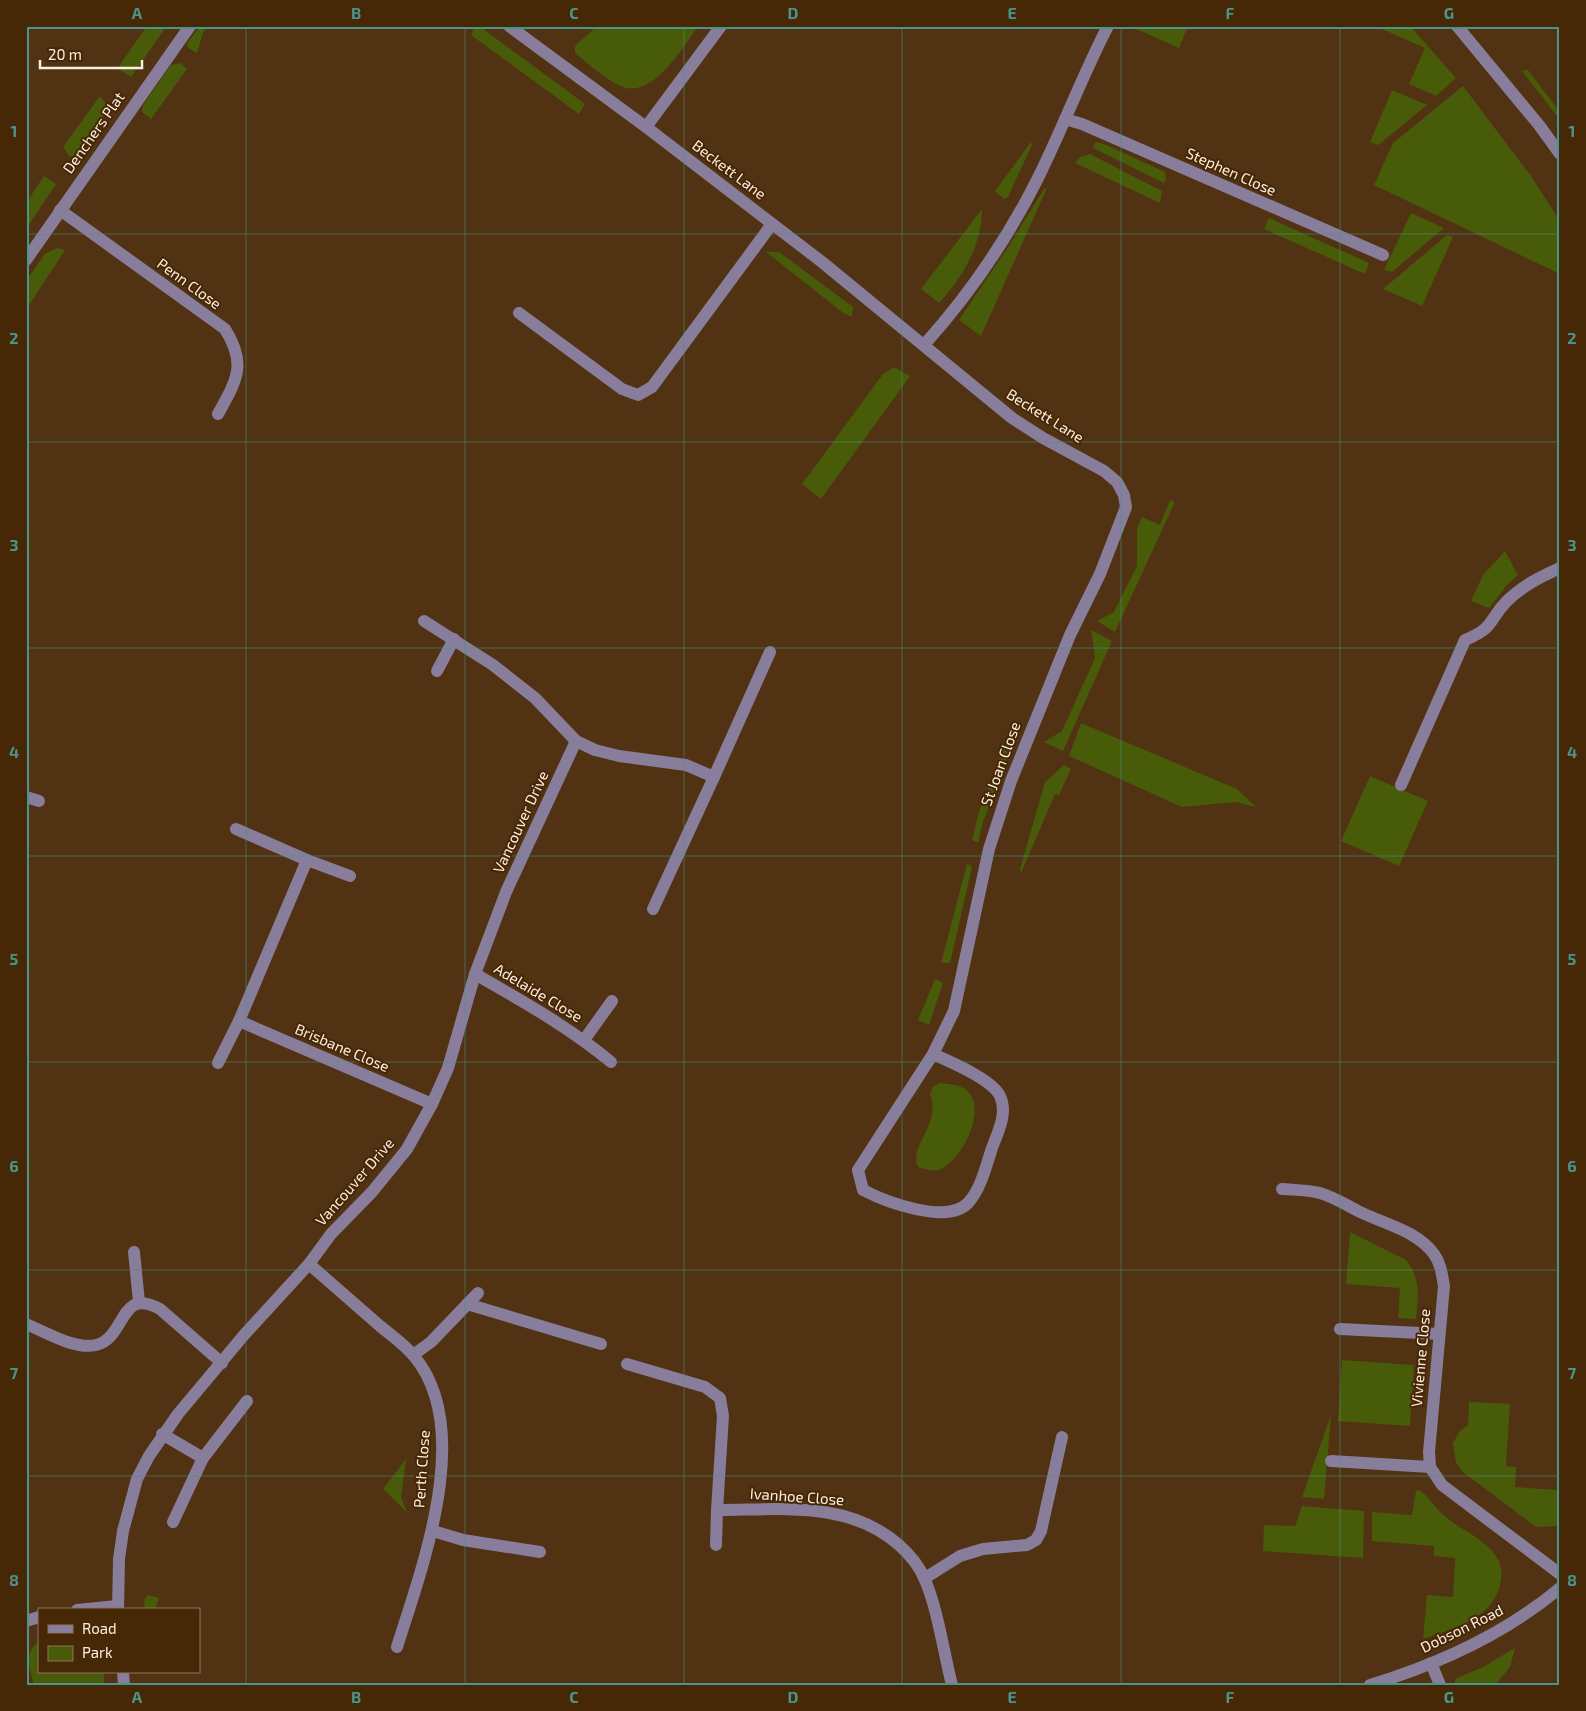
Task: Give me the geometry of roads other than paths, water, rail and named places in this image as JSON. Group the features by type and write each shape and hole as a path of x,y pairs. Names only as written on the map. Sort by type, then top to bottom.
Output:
{"street":[{"name":"Denchers Plat","path":"26,260 190,26"},
{"name":"Beckett Lane","path":"509,26 646,127 772,224 1012,418 1043,438 1104,471 1116,482 1124,495"},
{"path":"646,127 721,26"},
{"path":"924,345 949,318 1004,237 1037,180 1083,75 1108,26"},
{"path":"1457,26 1539,125 1560,154"},
{"name":"Stephen Close","path":"1065,119 1082,124 1383,255"},
{"name":"Penn Close","path":"60,210 225,329 235,346 238,369 232,390 218,414"},
{"path":"519,313 622,389 638,395 652,387 772,224"},
{"name":"St Joan Close","path":"933,1054 982,1079 1000,1094 1004,1108 1001,1124 976,1192 967,1205 952,1212 938,1214 881,1199 863,1190 858,1170 933,1054 954,1011 989,849 1011,781 1070,635 1100,574 1126,507 1124,495"},
{"path":"1401,785 1466,640 1487,629 1505,602 1521,588 1560,568"},
{"path":"424,621 493,665 535,698 576,741 595,750 619,756 686,765 714,777"},
{"path":"437,671 454,639"},
{"path":"653,909 695,815 733,737 770,652"},
{"name":"Vancouver Drive","path":"118,1608 119,1559 123,1531 138,1479 162,1434 407,1149 432,1104 448,1068 475,974 506,892 576,741"},
{"path":"26,797 39,801"},
{"path":"236,829 307,860 350,876"},
{"path":"218,1063 239,1021 307,860"},
{"name":"Adelaide Close","path":"475,974 552,1018 611,1062"},
{"name":"Adelaide Close","path":"584,1040 612,1001"},
{"name":"Brisbane Close","path":"239,1021 432,1104"},
{"name":"Vivienne Close","path":"1282,1189 1319,1192 1397,1227 1419,1240 1434,1254 1441,1267 1444,1286 1429,1452 1430,1467"},
{"path":"134,1252 139,1302"},
{"name":"Perth Close","path":"308,1264 414,1355 427,1374 436,1398 442,1428 433,1531 397,1647"},
{"path":"414,1355 431,1342 478,1293"},
{"path":"26,1324 72,1343 94,1345 103,1342 114,1332 130,1307 139,1302 150,1304 160,1309 222,1363"},
{"path":"467,1304 601,1344"},
{"path":"1340,1329 1439,1334"},
{"path":"627,1364 705,1387 720,1398 722,1416 717,1480 716,1545"},
{"path":"173,1522 203,1458 247,1401"},
{"path":"162,1434 203,1458"},
{"path":"925,1578 960,1556 991,1547 1027,1546 1036,1540 1041,1531 1062,1437"},
{"path":"1331,1461 1430,1467 1442,1485 1560,1574"},
{"name":"Ivanhoe Close","path":"717,1510 836,1513 866,1522 891,1538 910,1555 925,1578 952,1685"},
{"path":"433,1531 463,1540 540,1552"},
{"name":"Dobson Road","path":"1370,1685 1431,1663 1500,1631 1533,1611 1560,1588"},
{"path":"26,1621 38,1617"},
{"path":"1431,1663 1440,1685"}]}
